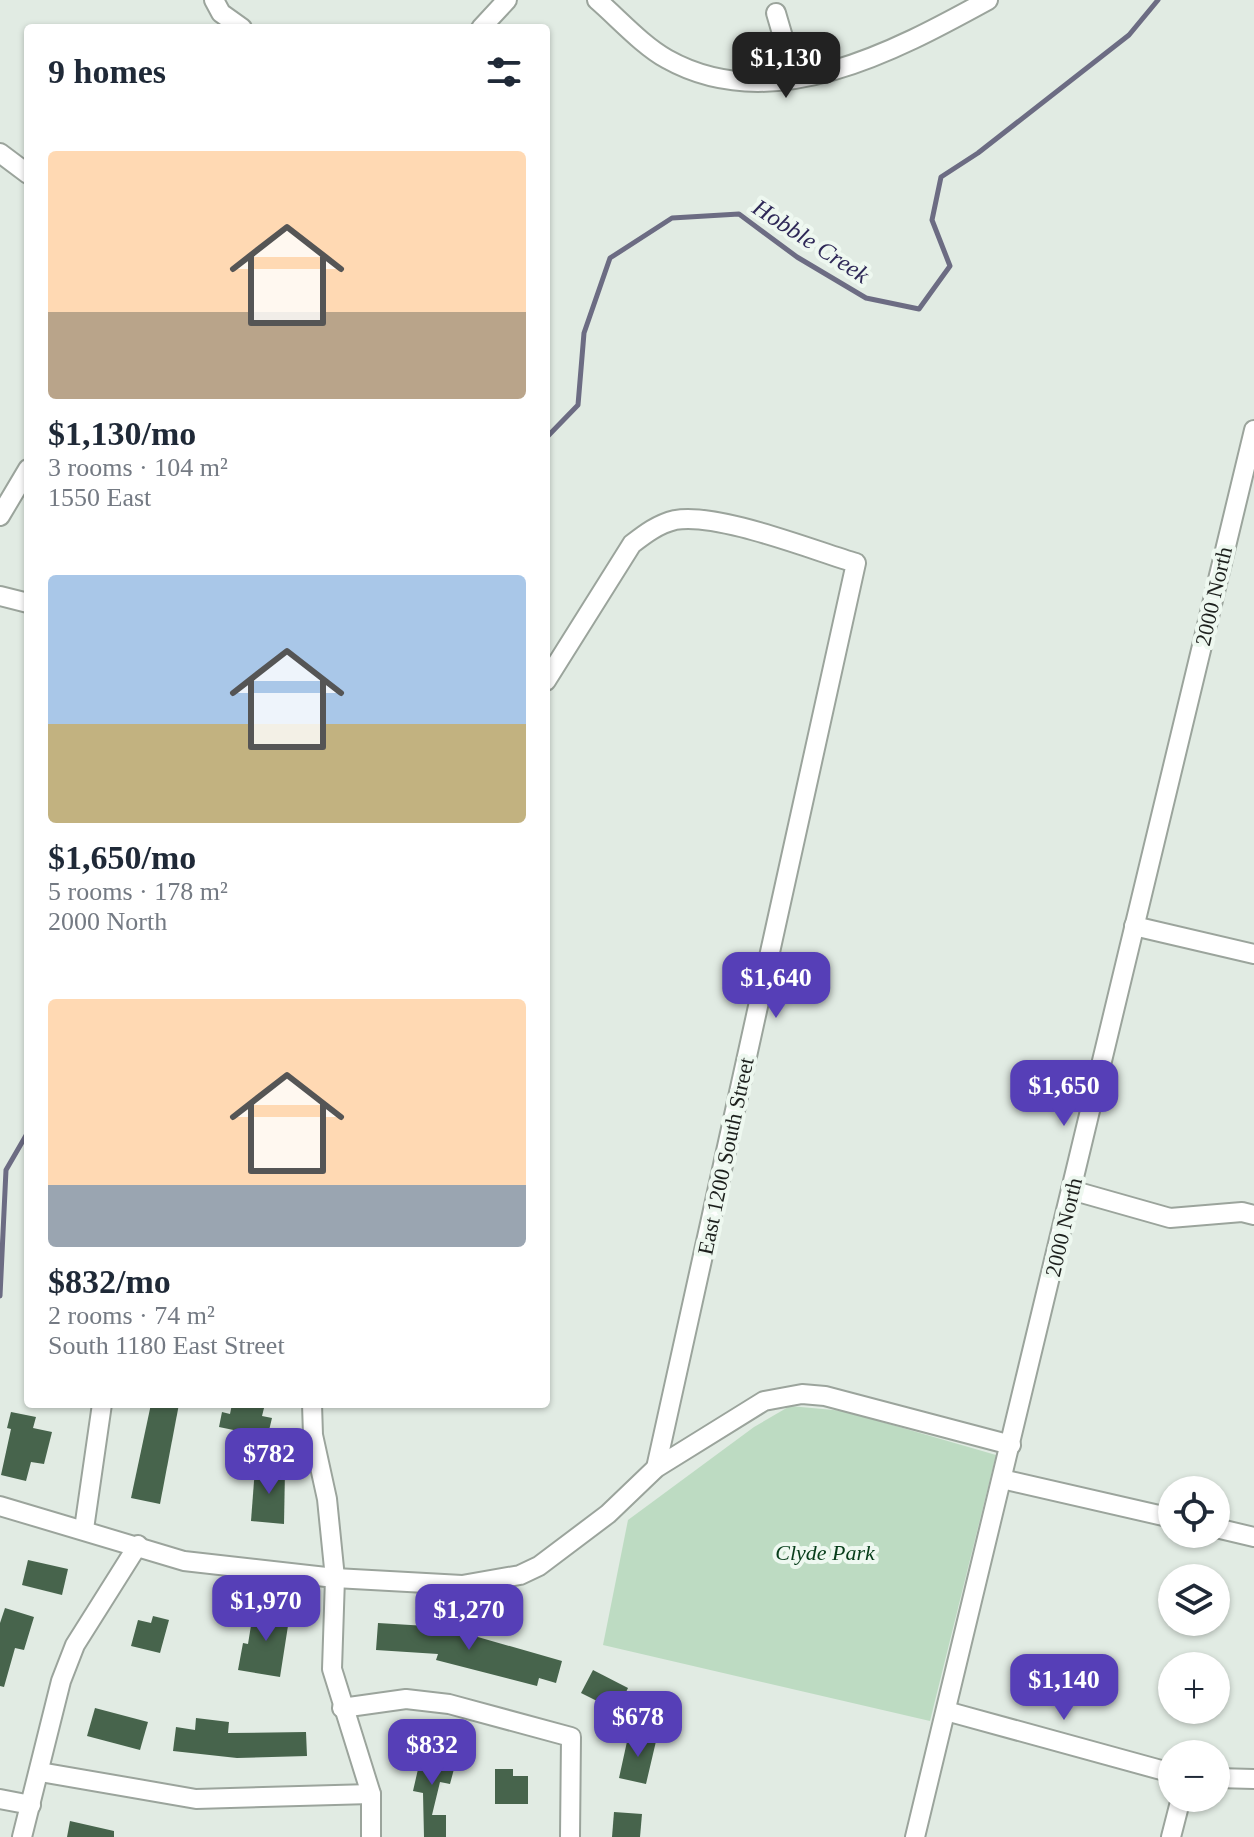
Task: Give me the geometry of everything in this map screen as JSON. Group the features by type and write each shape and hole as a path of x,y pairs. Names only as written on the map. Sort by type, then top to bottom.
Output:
{"street":[{"path":"214,0 221,13 236,24"},
{"path":"485,24 507,0"},
{"path":"597,0 665,58 703,75 745,82 795,78 867,61 922,36 988,0"},
{"path":"776,13 795,78"},
{"path":"0,153 24,171"},
{"name":"2000 North","path":"915,1837 1254,430"},
{"path":"0,516 24,476"},
{"name":"East 1200 South Street","path":"550,675 632,544 651,529 673,521 697,518 856,563 656,1468"},
{"path":"0,596 24,602"},
{"path":"1134,926 1254,954"},
{"path":"1071,1190 1170,1218 1242,1212 1254,1215"},
{"path":"0,1506 184,1561 335,1578 462,1585 520,1575 561,1551 625,1500 656,1468 764,1401 802,1394 836,1399 1011,1445"},
{"path":"84,1529 101,1408"},
{"path":"312,1408 313,1435 327,1499 335,1578 332,1669 371,1794 371,1837"},
{"path":"1002,1479 1158,1515"},
{"path":"1230,1531 1254,1537"},
{"path":"22,1837 61,1681 75,1645 138,1545"},
{"path":"342,1708 406,1699 420,1700 449,1704 571,1737 570,1837"},
{"path":"946,1711 1158,1769"},
{"path":"40,1772 196,1799 371,1794"},
{"path":"1230,1778 1254,1779"},
{"path":"0,1799 31,1805"},
{"path":"1171,1837 1177,1812"}],"green space":[{"name":"Clyde Park","path":"790,1406 844,1411 996,1455 930,1721 603,1645 628,1520 754,1427"}],"building":[{"path":"150,1408 178,1408 160,1504 131,1498"},
{"path":"231,1408 264,1408 262,1416 272,1418 265,1447 246,1443 248,1433 219,1427 222,1412 230,1414"},
{"path":"11,1412 36,1417 33,1428 52,1432 44,1464 31,1462 26,1481 1,1475 11,1429 7,1428"},
{"path":"255,1468 285,1470 284,1524 251,1521"},
{"path":"28,1560 68,1569 62,1595 22,1585"},
{"path":"254,1607 290,1613 280,1677 238,1670 243,1643 248,1644"},
{"path":"5,1608 34,1617 24,1650 15,1648 4,1687 0,1686 0,1623"},
{"path":"153,1616 169,1620 160,1653 131,1646 138,1620 151,1623"},
{"path":"378,1623 443,1627 562,1661 556,1683 539,1678 537,1686 436,1660 438,1654 376,1650"},
{"path":"593,1670 628,1688 617,1711 581,1693"},
{"path":"95,1708 148,1722 140,1750 87,1736"},
{"path":"196,1718 229,1722 228,1733 306,1732 307,1756 237,1758 173,1751 176,1727 195,1730"},
{"path":"643,1734 657,1737 646,1784 619,1778 628,1737 641,1741"},
{"path":"424,1743 447,1748 443,1766 454,1769 450,1784 440,1782 432,1815 446,1815 446,1837 424,1837 423,1793 413,1791"},
{"path":"495,1769 513,1769 513,1776 528,1776 528,1804 495,1804"},
{"path":"614,1812 642,1814 640,1837 612,1837"},
{"path":"70,1821 114,1831 114,1837 67,1837"}],"waterway":[{"name":"Hobble Creek","path":"550,434 578,405 584,333 610,258 672,218 739,214 797,257 866,298 919,309 950,266 932,220 941,177 978,153 1129,35 1158,0"},
{"name":"Hobble Creek","path":"0,1296 6,1170 24,1139"}]}
